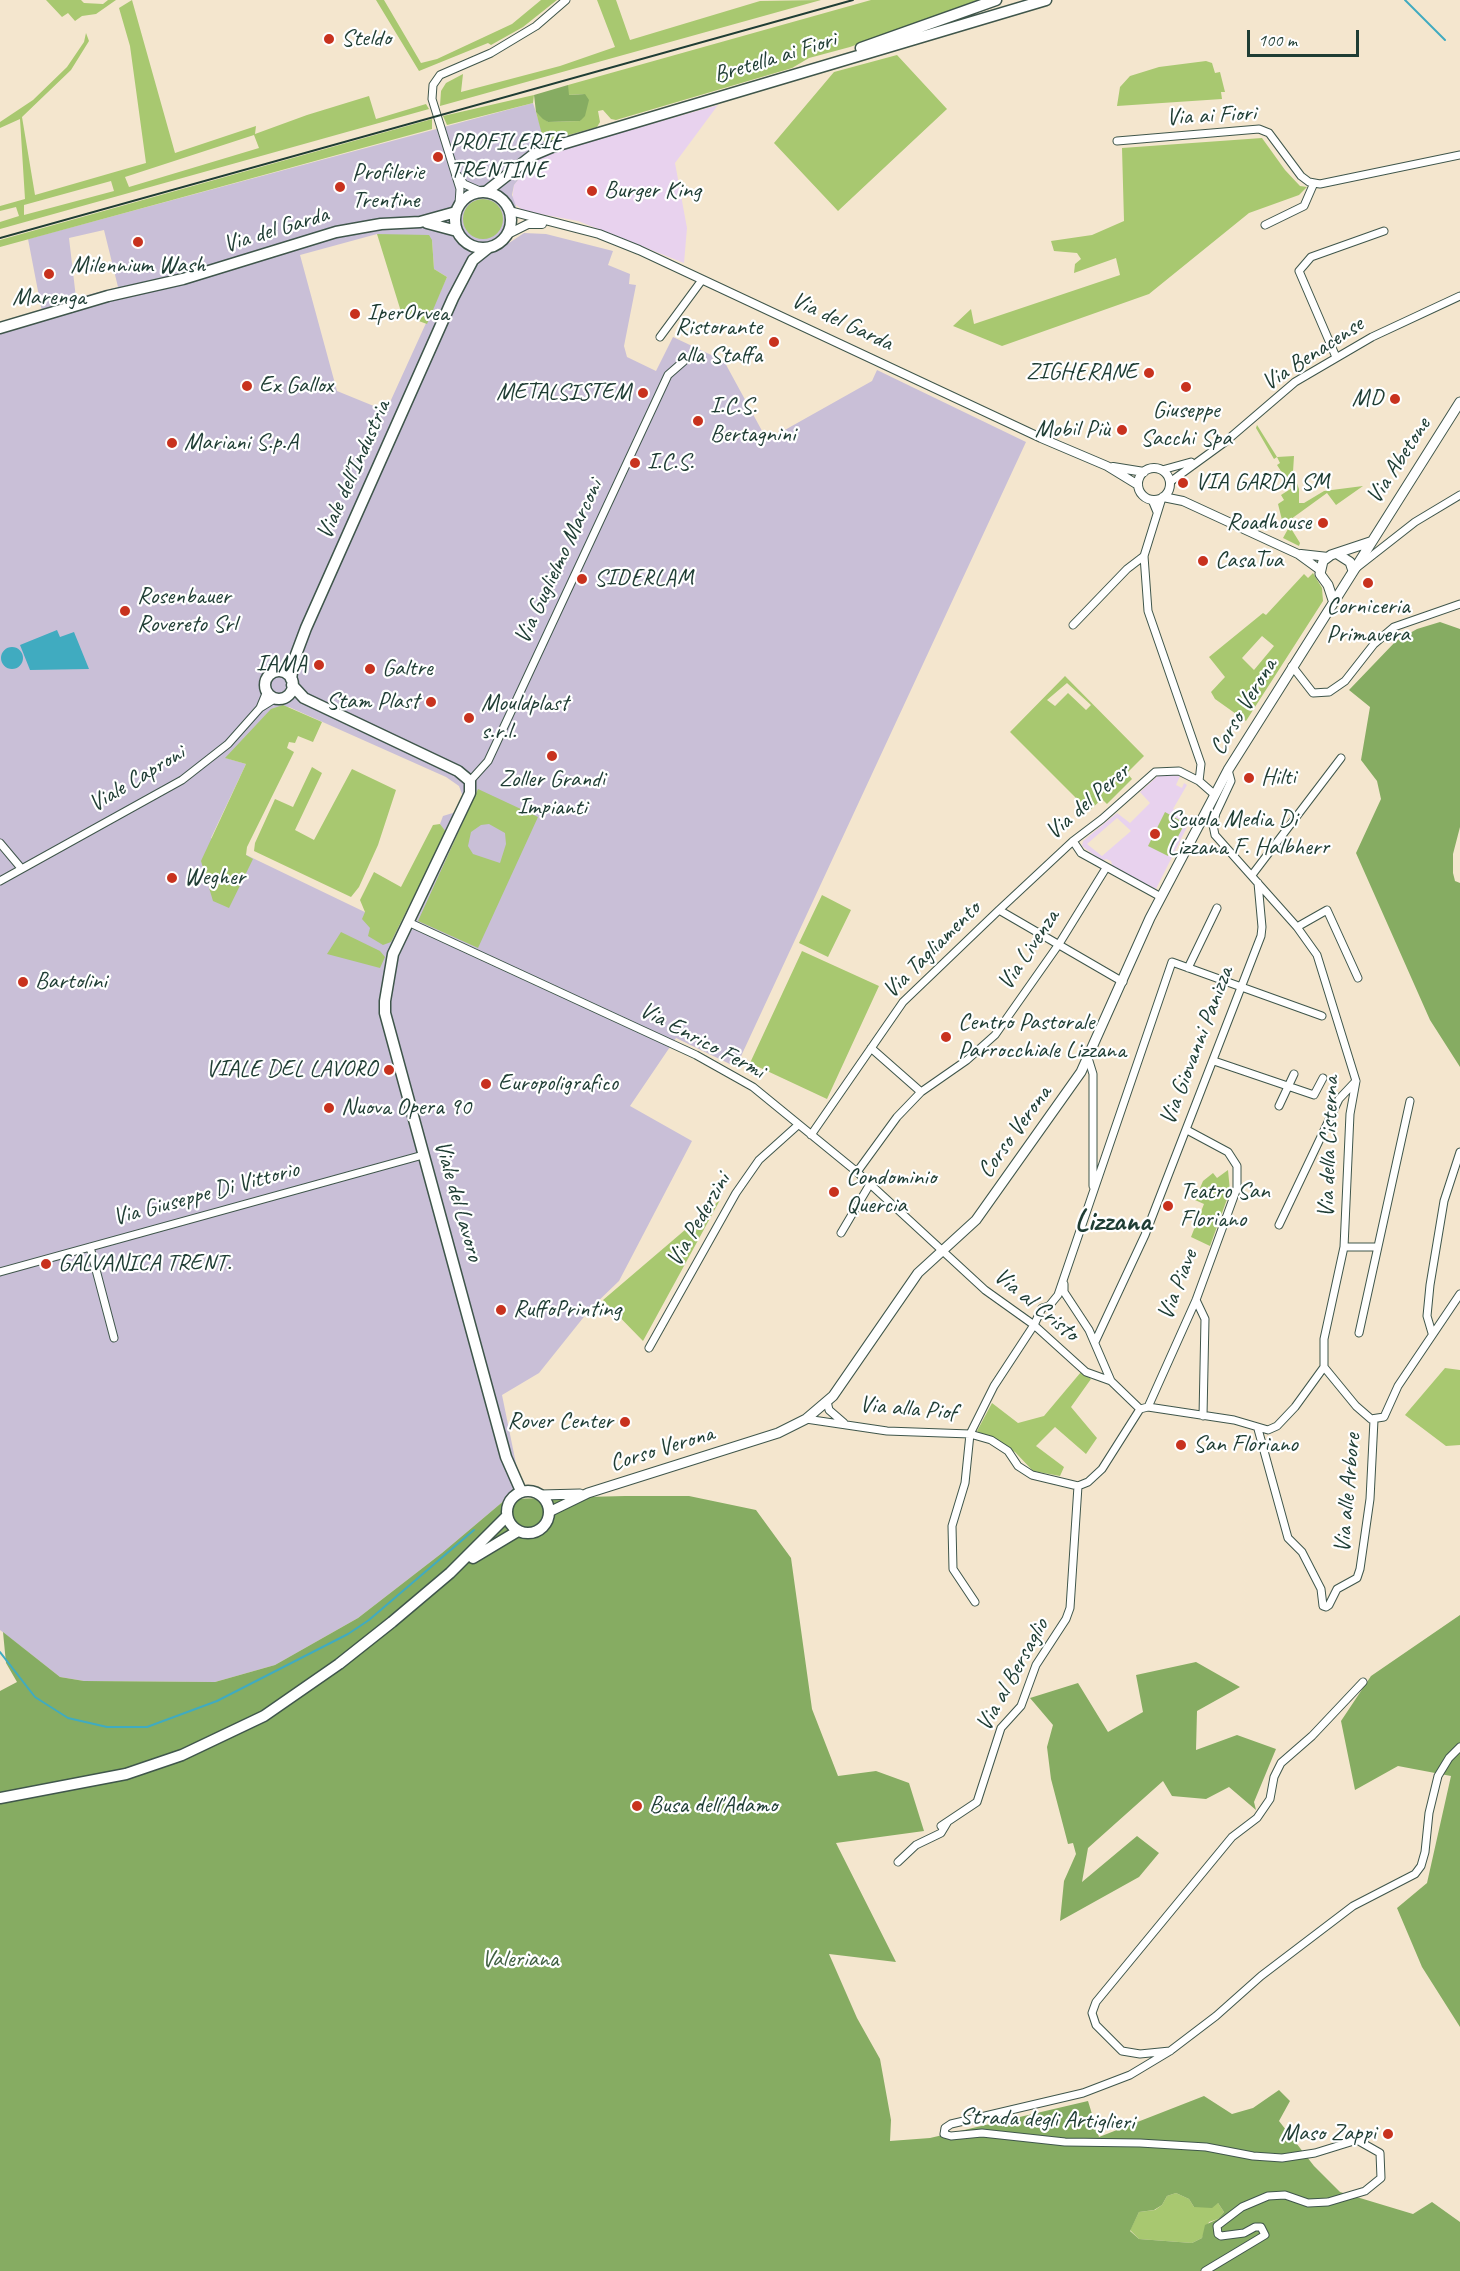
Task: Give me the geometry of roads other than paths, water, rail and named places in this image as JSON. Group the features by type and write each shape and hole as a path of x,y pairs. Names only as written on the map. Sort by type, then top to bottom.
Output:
{"main road":[{"path":"793,75 851,51 996,0"},
{"name":"Bretella ai Fiori","path":"483,191 552,147 1046,0"},
{"path":"508,234 512,218 508,206 508,185 519,166"},
{"name":"Via del Garda","path":"0,333 336,232 381,224 420,222 457,208 468,195 483,191 508,206"},
{"path":"457,208 459,235"},
{"name":"Via del Garda","path":"420,222 459,235 474,247 488,248 497,245 508,234"},
{"name":"Viale dell'Industria","path":"453,297 466,256 459,235"},
{"name":"Viale dell'Industria","path":"292,682 294,660 453,297 473,260 488,248"},
{"name":"Via del Garda","path":"0,328 108,296 180,280"},
{"name":"Via Abetone","path":"1353,571 1460,402"},
{"path":"1333,600 1320,570 1328,557 1339,555 1370,542"},
{"path":"1328,585 1343,586 1350,580 1353,571 1350,562 1339,555"},
{"name":"Corso Verona","path":"588,1493 778,1433 826,1406 918,1273 975,1220 1089,1061 1161,897 1228,770 1343,586"},
{"path":"279,671 294,660"},
{"path":"279,671 288,674 304,698"},
{"name":"Viale Caproni","path":"279,671 267,677 276,696 291,691 292,682"},
{"path":"276,696 304,698 458,771 470,781"},
{"name":"Viale del Lavoro","path":"470,781 470,793 393,954 385,1013 506,1457 521,1491"},
{"path":"0,1798 126,1774 218,1739 291,1699 355,1651 450,1573 507,1516 509,1501 521,1491 528,1490 554,1497 588,1493"},
{"path":"450,1573 518,1531 532,1533 539,1530 544,1525 549,1512 588,1493"},
{"path":"541,1495 549,1512"},
{"path":"507,1516 518,1531"}],"street":[{"path":"457,208 460,189 451,165 431,89 436,80 536,26 566,0"},
{"name":"Via ai Fiori","path":"1117,141 1259,129 1269,133 1301,176 1314,183"},
{"path":"1265,225 1304,206 1314,183 1336,183 1460,155"},
{"path":"451,165 464,184 483,191"},
{"name":"Via del Garda","path":"508,206 558,224 618,241 1041,438 1107,466 1138,485"},
{"name":"Via del Garda","path":"508,234 528,224 558,224"},
{"path":"1336,357 1299,271 1311,257 1384,231"},
{"path":"660,337 702,280"},
{"name":"Via Benacense","path":"1196,460 1212,451 1296,382 1336,357 1460,296"},
{"name":"Via Guglielmo Marconi","path":"470,781 488,761 668,375 684,361"},
{"path":"1196,460 1162,470 1152,468 1144,472 1138,485 1143,496 1183,501 1298,554 1320,570"},
{"path":"1196,460 1159,498 1144,556 1148,611 1201,764 1199,781"},
{"name":"Via del Garda","path":"1107,466 1144,472"},
{"path":"1162,470 1183,501"},
{"path":"1353,571 1415,522 1460,495"},
{"path":"1298,554 1328,557"},
{"path":"1073,625 1127,570 1144,556"},
{"path":"1292,666 1313,693 1329,692 1345,681 1374,644 1394,627 1460,604"},
{"name":"Viale Caproni","path":"0,881 182,780 228,744 260,708 276,696"},
{"path":"1228,770 1231,781 1216,813 1214,830 1218,841 1255,878 1341,758"},
{"name":"Via del Perer","path":"999,910 1072,841 1102,819 1155,772 1179,771 1199,781 1215,795"},
{"path":"1072,841 1081,853 1161,897"},
{"path":"0,843 21,868"},
{"name":"Via Livenza","path":"856,1172 897,1117 921,1092 967,1060 995,1035 1059,944 1106,868"},
{"name":"Via della Cisterna","path":"1255,878 1297,927 1317,955 1356,1081 1350,1114 1344,1247 1324,1339 1324,1367"},
{"name":"Via Giovanni Panizza","path":"1095,1342 1145,1235 1214,1061 1262,927 1255,878"},
{"path":"1188,968 1217,908"},
{"name":"Via Tagliamento","path":"811,1135 903,1002 999,910 1122,982"},
{"path":"1297,927 1328,910 1358,978"},
{"name":"Via Enrico Fermi","path":"408,922 696,1055 753,1087 870,1184 941,1250"},
{"path":"975,1602 953,1569 952,1526 965,1483 970,1434 994,1386 1034,1325 1042,1308 1049,1306 1058,1295 1172,962 1322,1016"},
{"path":"870,1048 921,1092"},
{"path":"1089,1061 1094,1074 1093,1194"},
{"path":"1214,1061 1314,1095 1323,1078"},
{"path":"1279,1106 1294,1074"},
{"path":"1279,1225 1339,1100 1356,1081"},
{"path":"1359,1333 1376,1247 1410,1101"},
{"name":"Via Pederzini","path":"649,1348 736,1193 759,1160 798,1125"},
{"name":"Via Piave","path":"1078,1486 1088,1482 1102,1469 1144,1408 1196,1300 1237,1188 1237,1166 1228,1152 1187,1130"},
{"path":"1432,1333 1427,1316 1430,1285 1444,1201 1460,1152"},
{"name":"Via Giuseppe Di Vittorio","path":"0,1272 423,1155"},
{"path":"842,1233 870,1184"},
{"path":"90,1247 114,1338"},
{"path":"1344,1247 1376,1247"},
{"name":"Via al Cristo","path":"941,1250 985,1290 1034,1325 1086,1371 1111,1381"},
{"path":"1064,1275 1064,1292 1095,1342 1111,1381 1144,1408 1234,1420 1258,1429 1269,1430 1276,1426 1305,1395 1324,1367 1356,1406 1374,1420 1384,1417 1398,1386 1460,1294"},
{"path":"1196,1300 1205,1319 1203,1416"},
{"name":"Via alla Piof","path":"827,1421 822,1416 826,1406 844,1423"},
{"name":"Via alla Piof","path":"806,1419 887,1431 970,1434 991,1440 1008,1451 1018,1466 1032,1475 1078,1486"},
{"name":"Via alle Arbore","path":"1258,1429 1288,1538 1302,1552 1321,1589 1323,1606 1329,1605 1337,1589 1357,1578 1360,1569 1370,1499 1374,1420"},
{"name":"Via al Bersaglio","path":"898,1862 907,1859 916,1845 941,1833 944,1824 977,1802 1001,1728 1021,1706 1036,1665 1066,1619 1070,1608 1078,1486"},
{"path":"1170,2051 1140,2054 1122,2051 1096,2025 1092,2013 1096,2002 1232,1837 1257,1818 1270,1799 1274,1777 1281,1763 1312,1736 1363,1682"},
{"name":"Strada degli Artiglieri","path":"1205,2271 1265,2235 1261,2227 1255,2227 1244,2233 1221,2236 1218,2234 1217,2226 1235,2212 1254,2200 1268,2196 1285,2195 1308,2203 1328,2202 1365,2191 1381,2178 1380,2153 1358,2140 1282,2158 1253,2156 1206,2147 1065,2142 982,2133 951,2136 944,2132 951,2124 1104,2087 1170,2051 1216,2016 1261,1976 1353,1906 1415,1874 1421,1866 1425,1852 1429,1813 1438,1776 1449,1758 1460,1747"}],"water":[{"path":"57,630 60,637 74,632 89,669 30,670 20,645"},
{"path":"12,647 20,650 23,658 20,666 12,669 4,666 1,658 4,650"}],"waterway":[{"path":"1405,0 1445,40"},
{"path":"0,1652 35,1697 68,1718 107,1727 147,1727 217,1701 348,1634 369,1620 474,1530"}],"railway":[{"path":"0,238 853,0"}],"place":[{"name":"Steldo","path":"329,39"},
{"name":"PROFILERIE TRENTINE","path":"438,157"},
{"name":"Profilerie Trentine","path":"340,187"},
{"name":"Burger King","path":"592,191"},
{"name":"Milennium Wash","path":"138,242"},
{"name":"Marenga","path":"49,274"},
{"name":"IperOrvea","path":"355,314"},
{"name":"Ristorante alla Staffa","path":"774,342"},
{"name":"ZIGHERANE","path":"1149,373"},
{"name":"Ex Gallox","path":"247,386"},
{"name":"Giuseppe Sacchi Spa","path":"1186,387"},
{"name":"METALSISTEM","path":"643,393"},
{"name":"MD","path":"1395,399"},
{"name":"I.C.S. Bertagnini","path":"698,421"},
{"name":"Mobil Più","path":"1122,430"},
{"name":"Mariani S.p.A","path":"172,443"},
{"name":"I.C.S.","path":"635,463"},
{"name":"VIA GARDA SM","path":"1183,483"},
{"name":"Roadhouse","path":"1323,523"},
{"name":"CasaTua","path":"1203,561"},
{"name":"SIDERLAM","path":"582,579"},
{"name":"Corniceria Primavera","path":"1368,583"},
{"name":"Rosenbauer Rovereto Srl","path":"125,611"},
{"name":"IAMA","path":"319,665"},
{"name":"Galtre","path":"370,669"},
{"name":"Stam Plast","path":"431,702"},
{"name":"Mouldplast s.r.l.","path":"469,718"},
{"name":"Zoller Grandi Impianti","path":"552,756"},
{"name":"Hilti","path":"1249,778"},
{"name":"Scuola Media Di Lizzana F. Halbherr","path":"1155,834"},
{"name":"Wegher","path":"172,878"},
{"name":"Bartolini","path":"23,982"},
{"name":"Centro Pastorale Parrocchiale Lizzana","path":"946,1037"},
{"name":"VIALE DEL LAVORO","path":"389,1070"},
{"name":"Europoligrafico","path":"486,1084"},
{"name":"Nuova Opera 90","path":"329,1108"},
{"name":"Condominio Quercia","path":"834,1192"},
{"name":"Teatro San Floriano","path":"1168,1206"},
{"name":"GALVANICA TRENT.","path":"46,1264"},
{"name":"RuffoPrinting","path":"501,1310"},
{"name":"Rover Center","path":"625,1422"},
{"name":"San Floriano","path":"1181,1445"},
{"name":"Busa dell'Adamo","path":"637,1806"},
{"name":"Maso Zappi","path":"1388,2134"}],"district":[{"name":"Lizzana","path":"1113,1222"}],"park label":[{"name":"Valeriana","path":"520,1960"}]}
